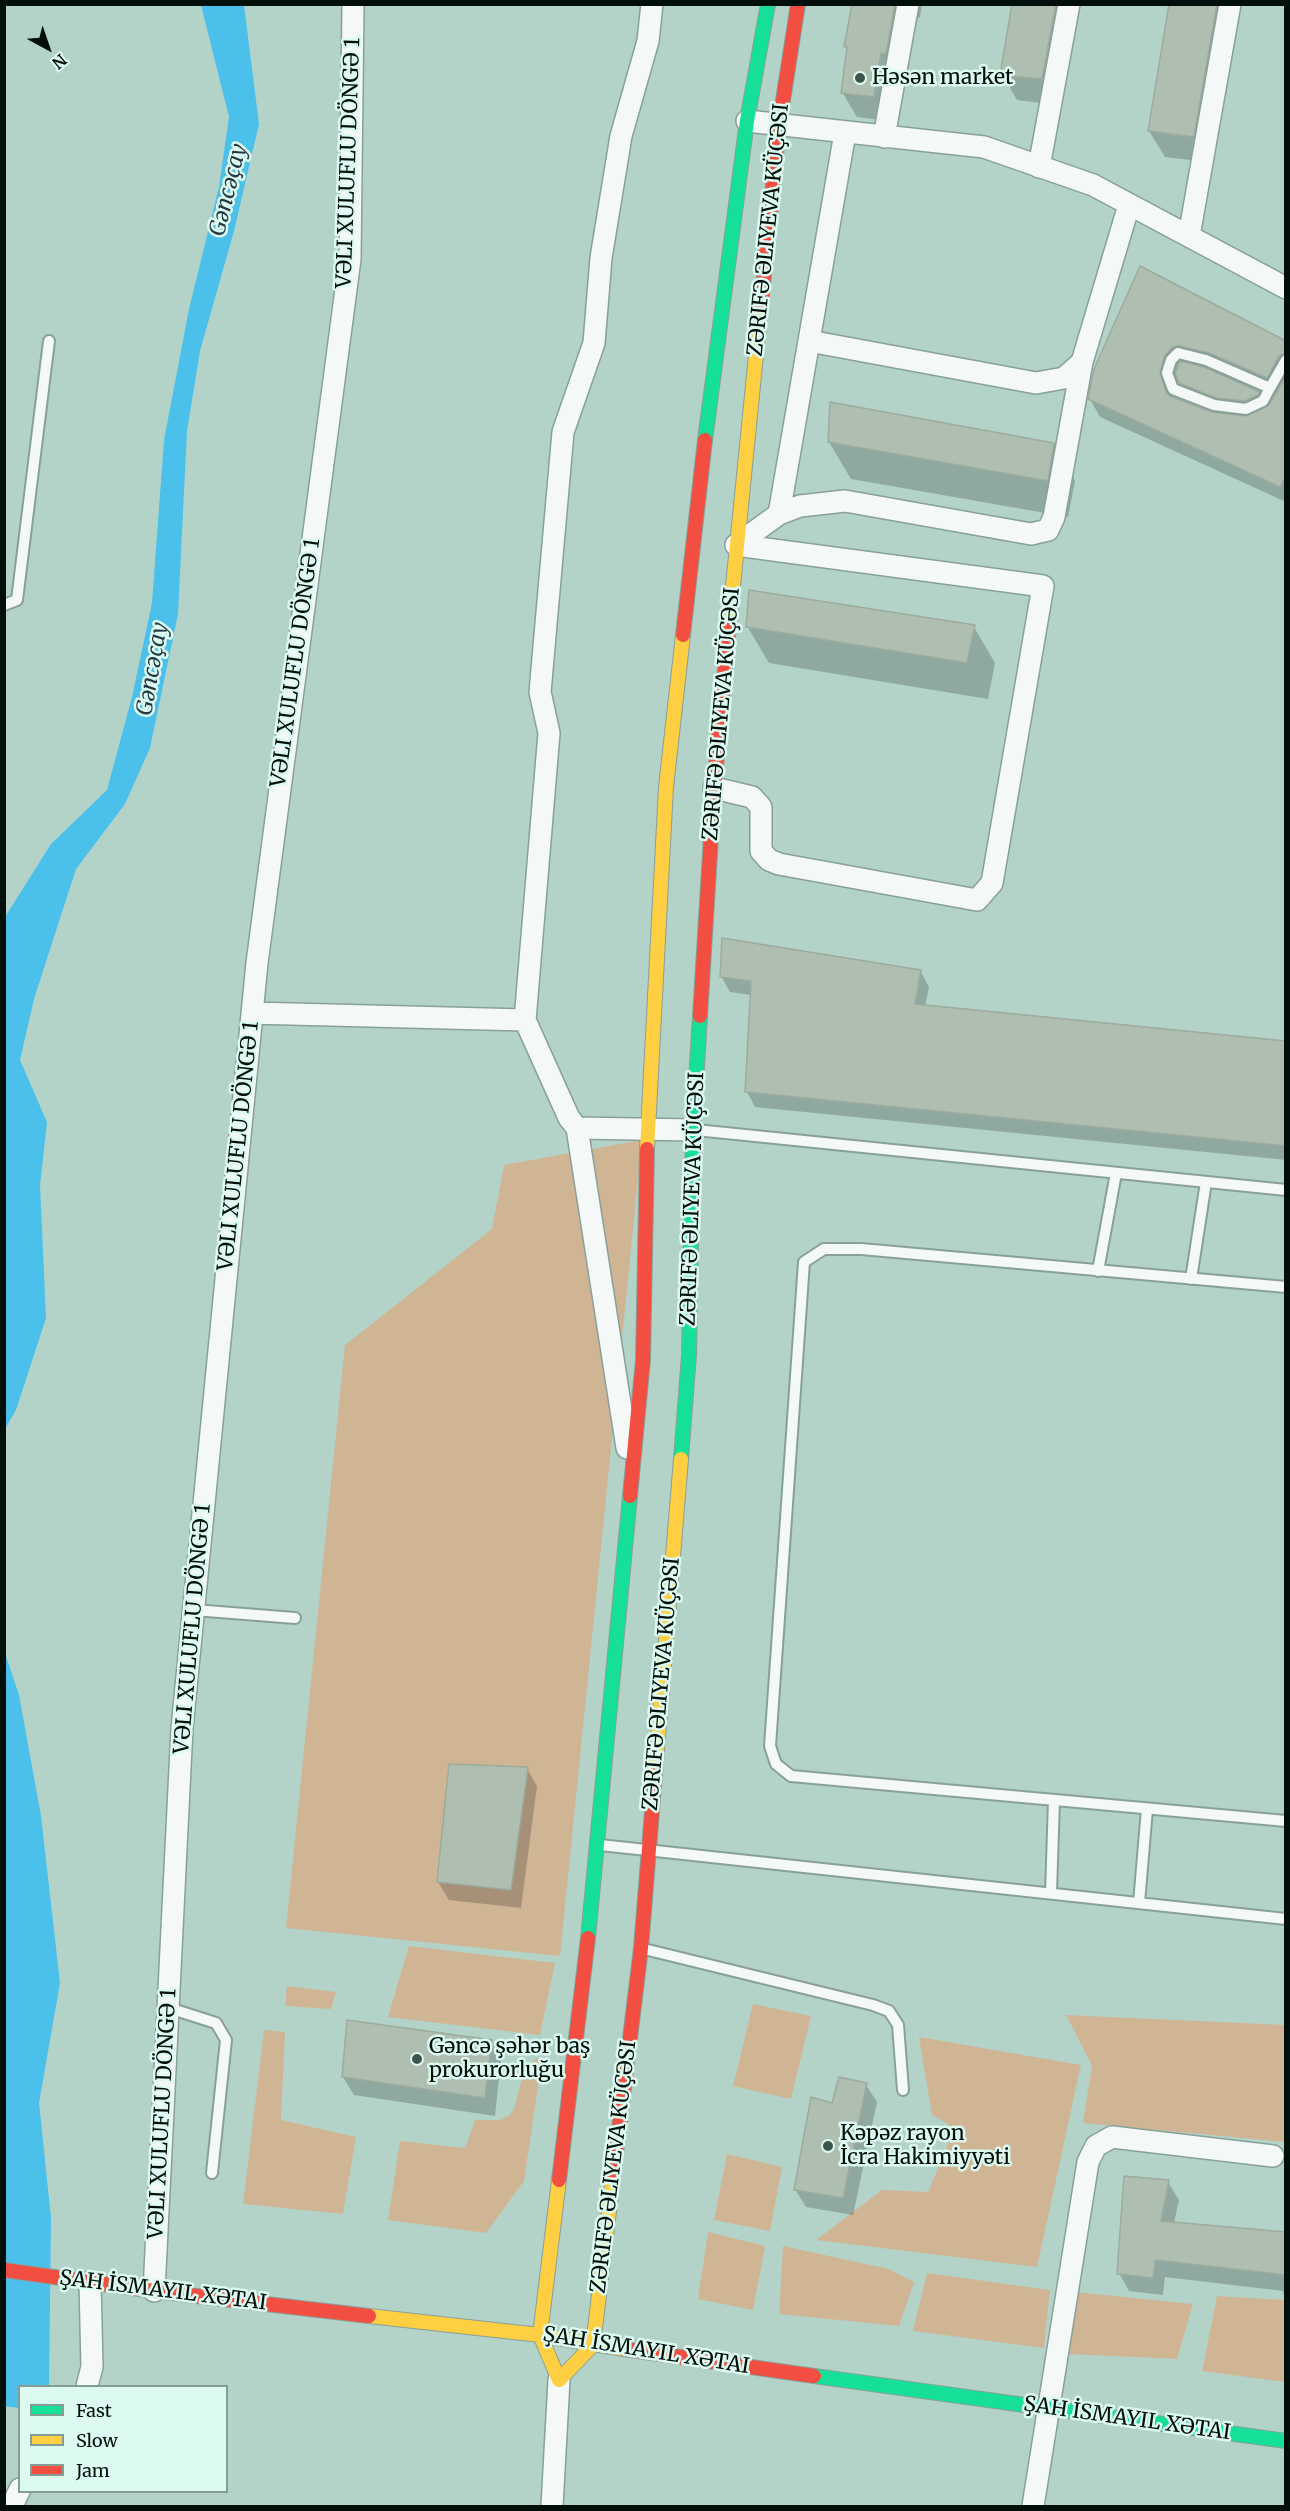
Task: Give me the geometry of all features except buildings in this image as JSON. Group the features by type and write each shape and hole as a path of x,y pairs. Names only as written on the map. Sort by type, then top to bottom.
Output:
{"street":[{"name":"VƏLI XULUFLU DÖNGƏ 1","path":"154,2290 183,1728 257,963 350,260 353,4"},
{"path":"632,1479 577,1128 569,1118 525,1020 549,733 540,692 563,432 594,343 601,258 621,136 648,41 652,4"},
{"name":"ZƏRIFƏ ƏLIYEVA KÜÇƏSI","path":"552,2506 559,2380 540,2335 585,1964 643,1360 647,1131 666,787 700,475 747,122 768,4"},
{"name":"ZƏRIFƏ ƏLIYEVA KÜÇƏSI","path":"593,2345 641,1948 689,1355 693,1130 714,788 778,126 798,4"},
{"path":"884,137 908,4"},
{"path":"1039,167 1069,4"},
{"path":"1189,236 1230,4"},
{"path":"747,122 984,147 1093,185 1286,288"},
{"path":"779,514 845,133"},
{"path":"736,544 779,514 800,506 845,501 1032,534 1048,530 1054,517 1082,362 1129,205"},
{"path":"809,341 1036,382 1064,378 1082,362"},
{"path":"714,788 752,797 761,807 761,851 769,860 779,864 977,900 992,883 1043,586 736,544"},
{"path":"252,1012 525,1020"},
{"path":"577,1128 693,1130"},
{"path":"1033,2506 1088,2162 1096,2146 1112,2137 1273,2156"},
{"path":"4,2270 66,2280 540,2335 593,2345 1286,2441"},
{"path":"87,2385 92,2367 90,2282"},
{"path":"559,2380 593,2345"}],"lane":[{"path":"4,605 17,600 49,341"},
{"path":"1270,388 1206,360 1178,354 1171,360 1167,373 1173,389 1214,405 1246,409 1263,401 1286,360"},
{"path":"693,1130 1286,1190"},
{"path":"1098,1271 1116,1173"},
{"path":"1191,1279 1206,1182"},
{"path":"1286,1287 861,1249 824,1249 804,1262 770,1746 776,1764 791,1776 1286,1821"},
{"path":"194,1610 295,1618"},
{"path":"1051,1893 1054,1800"},
{"path":"1139,1903 1147,1809"},
{"path":"597,1845 1286,1919"},
{"path":"641,1948 873,2005 889,2011 898,2025 903,2090"},
{"path":"168,2008 216,2023 226,2040 212,2173"}],"shaded area":[{"path":"642,1140 560,1956 286,1928 345,1345 492,1229 504,1165"},
{"path":"409,1946 555,1963 540,2035 388,2017"},
{"path":"287,1986 336,1992 331,2009 285,2006"},
{"path":"753,2004 811,2016 791,2099 733,2086"},
{"path":"1066,2015 1285,2025 1285,2142 1083,2123 1092,2065"},
{"path":"264,2030 285,2032 281,2120 356,2137 343,2214 243,2204"},
{"path":"919,2037 1081,2065 1037,2267 816,2240 882,2190 928,2192 955,2128 932,2115"},
{"path":"537,2058 542,2060 524,2181 486,2233 388,2220 400,2141 465,2148 475,2120 500,2120 510,2115 515,2106 523,2074"},
{"path":"727,2154 782,2167 770,2231 714,2220"},
{"path":"708,2232 765,2246 753,2310 698,2299"},
{"path":"783,2246 889,2269 914,2282 899,2326 779,2314"},
{"path":"927,2273 1050,2290 1044,2348 913,2331"},
{"path":"1075,2292 1193,2304 1177,2359 1068,2354"},
{"path":"1217,2296 1285,2300 1285,2382 1202,2371"}],"water":[{"name":"Gəncəçay","path":"201,5 244,5 259,124 234,231 200,351 187,431 178,614 150,748 125,804 76,869 34,999 20,1060 47,1122 40,1185 46,1318 16,1410 5,1429 5,917 51,844 107,790 132,697 152,603 164,440 189,309 219,187 229,117"},
{"path":"4,1650 19,1695 41,1816 60,1983 39,2103 51,2218 49,2385 18,2385 18,2408 4,2406"}],"traffic: fast":[{"path":"705,440 747,121 768,4"},
{"path":"681,1459 689,1355 693,1130 700,1016"},
{"path":"588,1938 630,1496"},
{"path":"814,2376 1286,2441"}],"traffic: slow":[{"path":"729,626 761,305"},
{"path":"647,1149 666,787 683,635"},
{"path":"655,1774 681,1459"},
{"path":"559,2180 540,2335 559,2380 593,2345 613,2178"},
{"path":"369,2316 540,2335 624,2349"}],"traffic: jam":[{"path":"761,305 779,126 798,4"},
{"path":"683,635 705,440"},
{"path":"700,1016 714,788 729,626"},
{"path":"630,1496 643,1360 647,1149"},
{"path":"613,2178 641,1948 655,1774"},
{"path":"559,2180 588,1938"},
{"path":"4,2270 154,2291 369,2316"},
{"path":"624,2349 814,2376"}],"place":[{"name":"Həsən market","path":"860,78"},
{"name":"Gəncə şəhər baş prokurorluğu","path":"417,2059"},
{"name":"Kəpəz rayon İcra Hakimiyyəti","path":"828,2146"}]}
